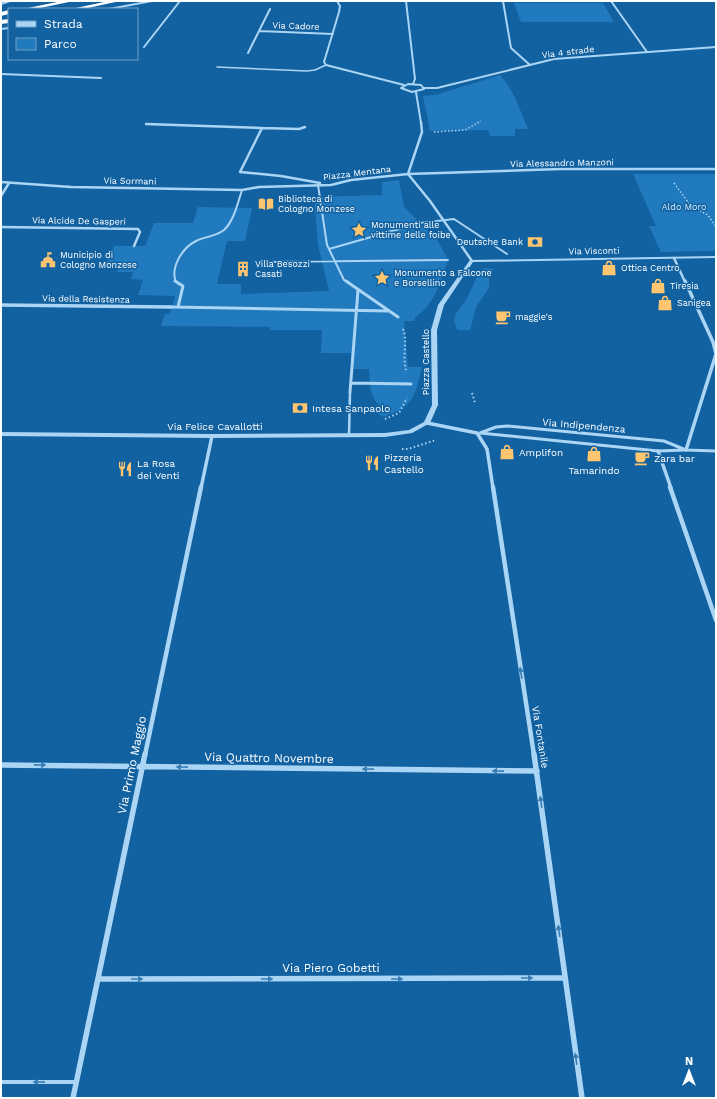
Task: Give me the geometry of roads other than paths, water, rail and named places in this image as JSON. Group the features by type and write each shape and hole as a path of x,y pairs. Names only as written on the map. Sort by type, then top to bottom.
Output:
{"highway":[{"path":"32,8 71,1"},
{"path":"79,8 117,1"}],"street":[{"path":"1,3 7,3 10,1"},
{"path":"114,8 152,1"},
{"path":"144,47 180,1"},
{"path":"337,1 340,6 339,12 324,62 326,65 404,85 421,85 424,88 416,92 403,90 402,87 404,85"},
{"path":"406,1 415,79 413,84"},
{"path":"503,1 511,48 530,65"},
{"path":"611,1 647,52"},
{"name":"Via Cadore","path":"248,53 270,9"},
{"name":"Via Cadore","path":"259,31 333,34"},
{"name":"Via 4 strade","path":"424,88 437,88 563,58 716,47"},
{"path":"1,74 101,78"},
{"path":"416,92 422,132 408,174 444,220 472,261"},
{"path":"146,124 299,129 305,127"},
{"path":"262,128 240,172 281,176 331,185"},
{"name":"Via Alessandro Manzoni","path":"408,174 666,168 716,169"},
{"name":"Piazza Mentana","path":"259,187 331,185 351,180 408,174"},
{"name":"Via Sormani","path":"1,182 71,187 242,190 259,187"},
{"path":"1,196 9,183"},
{"path":"318,185 329,249 344,280 398,317"},
{"path":"178,307 182,286 175,282 174,268 183,252 194,242 224,230 231,220 242,190"},
{"path":"329,249 420,223 454,219 507,254"},
{"name":"Via Alcide De Gasperi","path":"1,227 132,229 140,232 134,246"},
{"name":"Via Visconti","path":"472,261 716,257"},
{"path":"674,258 713,342 716,354 686,450"},
{"path":"265,262 448,260"},
{"name":"Piazza Castello","path":"427,423 435,405 434,330 441,305 472,261"},
{"path":"350,392 358,290"},
{"name":"Via della Resistenza","path":"1,305 171,307"},
{"path":"171,307 388,311"},
{"path":"351,383 411,384"},
{"path":"427,423 478,433"},
{"name":"Via Felice Cavallotti","path":"1,434 212,436 385,435 410,432 427,423"},
{"name":"Via Indipendenza","path":"478,433 496,426 507,426 664,441 686,450"},
{"name":"Via Indipendenza","path":"478,433 658,451 716,451"},
{"name":"Via Fontanile","path":"478,433 487,449 537,771 582,1098"},
{"name":"Via Primo Maggio","path":"73,1098 212,436"},
{"path":"658,451 716,620"},
{"name":"Via Quattro Novembre","path":"1,764 537,771"},
{"name":"Via Piero Gobetti","path":"98,979 565,978"}],"lane":[{"path":"217,67 307,71 315,70 326,65"},
{"path":"349,435 350,392"},
{"path":"1,1082 76,1082"}],"place":[{"name":"Biblioteca di Cologno Monzese","path":"266,204"},
{"name":"Monumenti alle vittime delle foibe","path":"359,230"},
{"name":"Deutsche Bank","path":"535,242"},
{"name":"Municipio di Cologno Monzese","path":"48,260"},
{"name":"Ottica Centro","path":"609,268"},
{"name":"Villa Besozzi Casati","path":"243,269"},
{"name":"Monumento a Falcone e Borsellino","path":"382,278"},
{"name":"Tiresia","path":"658,286"},
{"name":"Sanigea","path":"665,303"},
{"name":"maggie's","path":"503,317"},
{"name":"Intesa Sanpaolo","path":"300,408"},
{"name":"Amplifon","path":"507,452"},
{"name":"Tamarindo","path":"594,454"},
{"name":"Zara bar","path":"642,458"},
{"name":"Pizzeria Castello","path":"372,463"},
{"name":"La Rosa dei Venti","path":"125,469"}],"park label":[{"name":"Aldo Moro","path":"684,207"}]}
